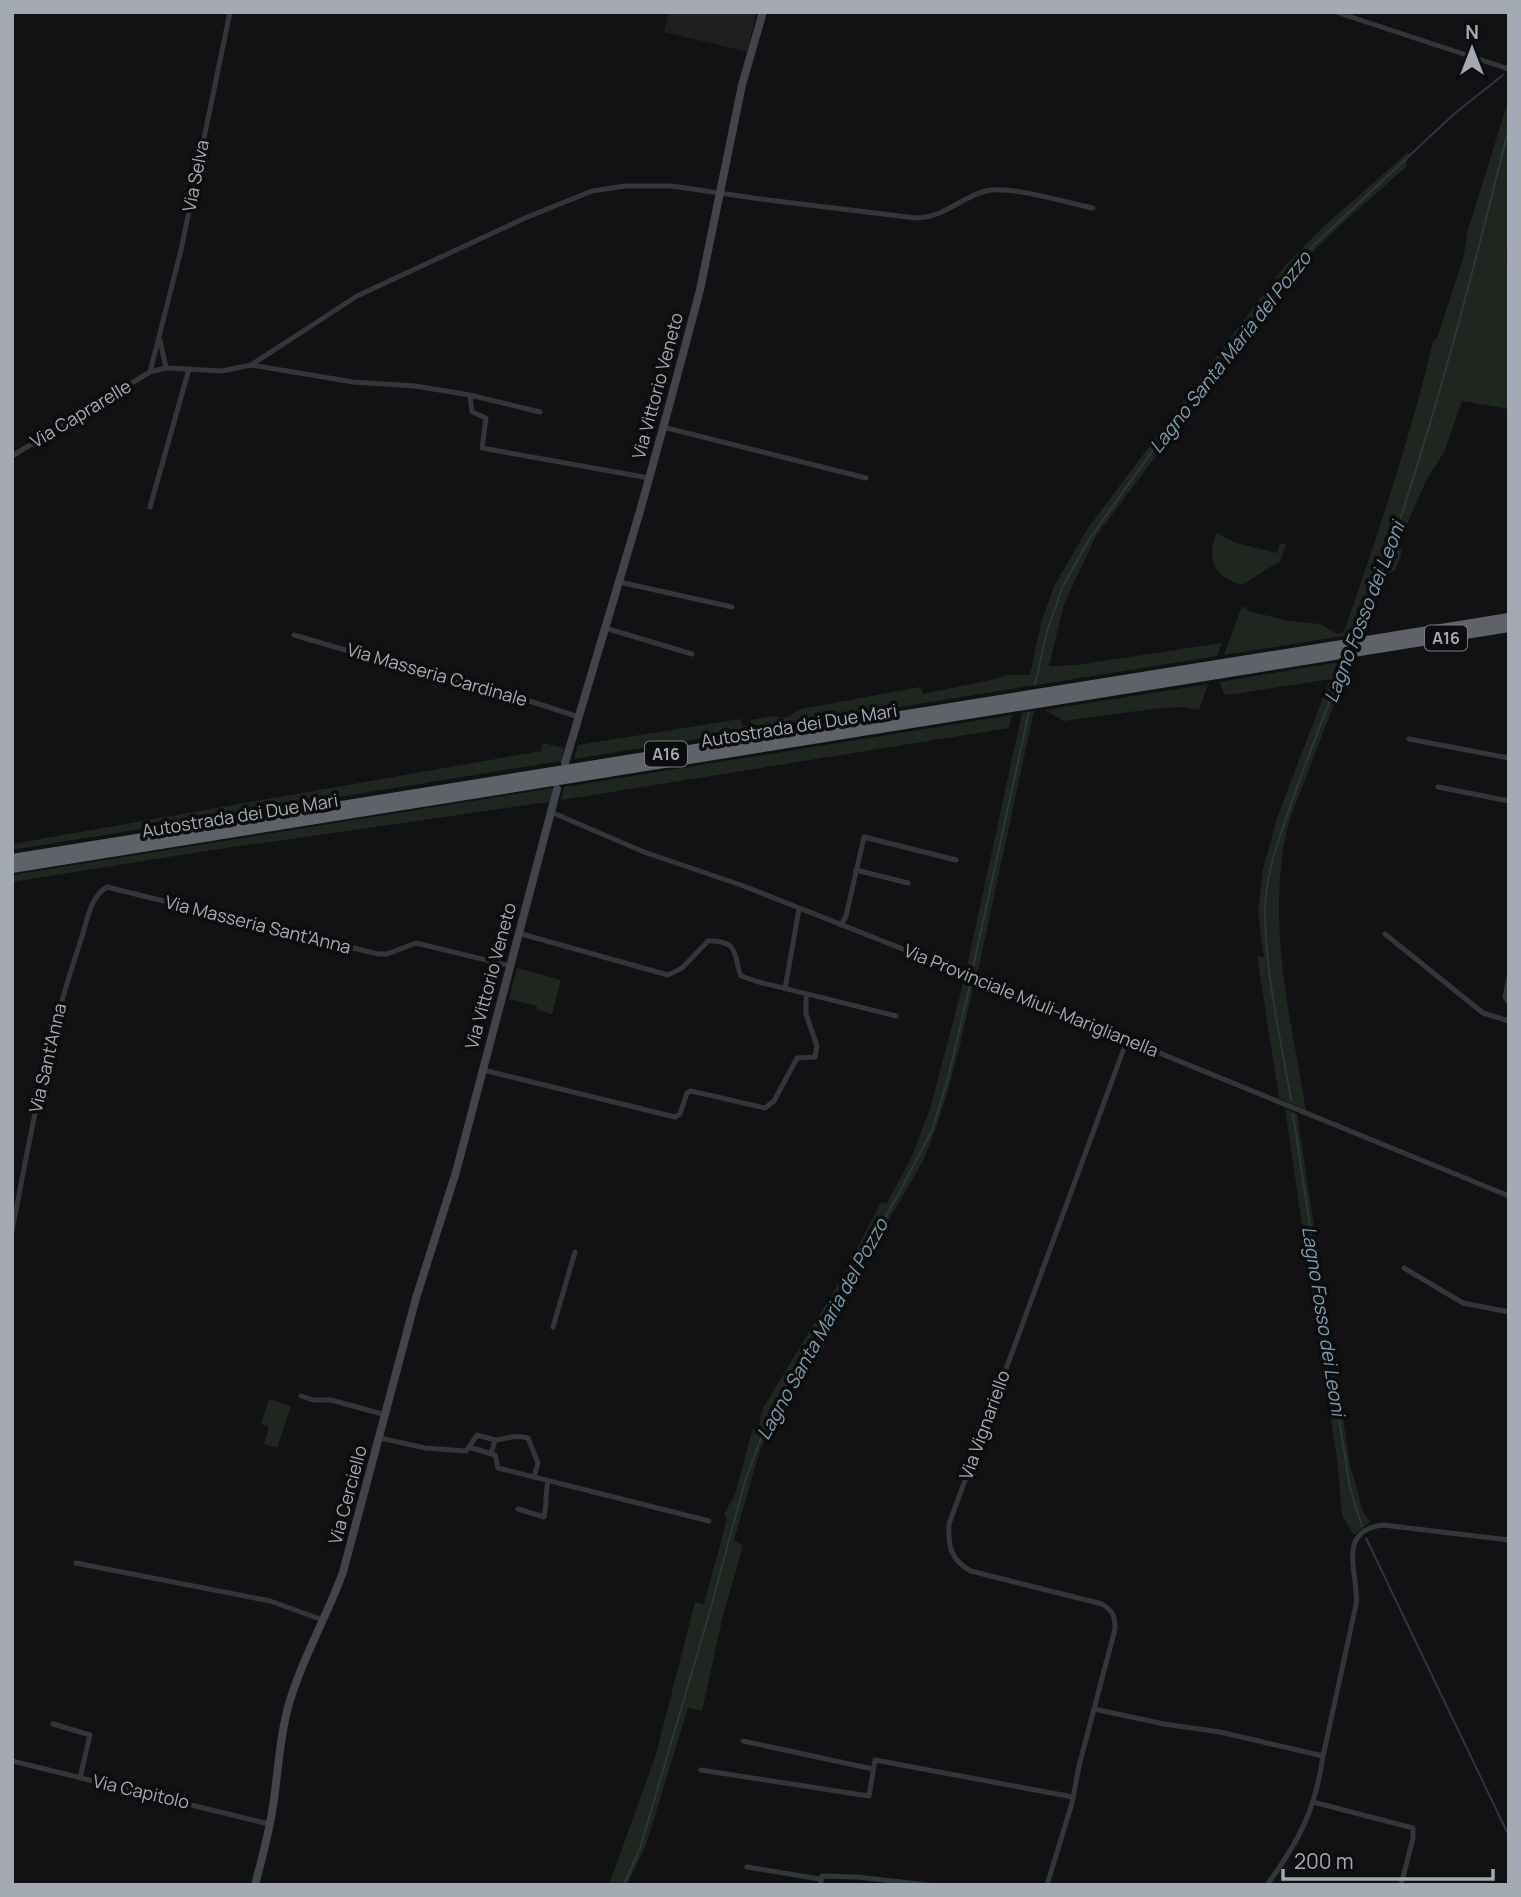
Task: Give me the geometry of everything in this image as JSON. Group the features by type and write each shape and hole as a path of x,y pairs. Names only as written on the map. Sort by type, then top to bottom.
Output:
{"highway":[{"name":"Autostrada dei Due Mari","path":"1384,643 1509,618"},
{"name":"Autostrada dei Due Mari","path":"12,859 1319,653 1509,627"},
{"name":"Autostrada dei Due Mari","path":"12,869 1319,653"}],"street":[{"name":"Via Selva","path":"150,372 160,340 230,12"},
{"name":"Via Vittorio Veneto","path":"565,763 649,478 700,290 742,85 763,12"},
{"path":"1336,12 1509,69"},
{"path":"251,365 357,296 592,191 672,186 916,218 934,216 977,194 992,190 1093,208"},
{"name":"Via Selva","path":"160,340 166,368"},
{"path":"251,365 353,382 401,384 470,395 540,412"},
{"name":"Via Caprarelle","path":"12,456 150,372 166,368 222,372 251,365"},
{"path":"150,507 189,369"},
{"path":"470,395 472,412 486,418 482,448 649,478"},
{"path":"663,427 866,478"},
{"path":"618,582 732,607"},
{"path":"605,628 692,654"},
{"name":"Via Masseria Cardinale","path":"294,635 499,695 514,696 579,717"},
{"path":"1409,739 1509,758"},
{"path":"1438,787 1509,801"},
{"name":"Via Vittorio Veneto","path":"456,1172 558,789"},
{"name":"Via Provinciale Miuli-Mariglianella","path":"551,811 644,852 741,885 1509,1196"},
{"path":"841,925 846,916 864,837 956,860"},
{"path":"856,870 908,883"},
{"name":"Via Masseria Sant'Anna","path":"101,890 115,887 378,954 387,954 416,943 511,966"},
{"name":"Via Sant'Anna","path":"12,1231 51,1036 76,953 97,894 101,890"},
{"path":"785,989 799,909"},
{"path":"519,933 668,975 681,968 708,941 720,941 729,946 737,956 741,976 896,1016"},
{"path":"1385,934 1483,1013 1509,1021"},
{"path":"1509,977 1505,997 1509,1003"},
{"path":"483,1070 675,1117 680,1114 687,1093 691,1091 765,1108 774,1101 797,1058 815,1057 817,1046 806,1014 806,994"},
{"name":"Via Vignariello","path":"1047,1885 1073,1797 1115,1629 1115,1619 1111,1610 1102,1604 971,1571 961,1566 953,1557 949,1546 949,1524 1127,1040"},
{"name":"Via Cerciello","path":"255,1885 269,1824 288,1709 302,1664 343,1572 416,1298 456,1172"},
{"path":"553,1327 575,1252"},
{"path":"1404,1268 1463,1303 1509,1312"},
{"path":"301,1396 313,1400 331,1400 386,1415"},
{"path":"380,1438 425,1448 466,1451 477,1435 495,1440 511,1435 528,1438 538,1463 534,1477"},
{"path":"491,1454 495,1440"},
{"path":"469,1447 495,1455 498,1468 709,1521"},
{"path":"518,1509 544,1517 547,1504 544,1495 548,1481"},
{"path":"1267,1885 1300,1835 1313,1802 1356,1605 1357,1588 1352,1548 1360,1536 1366,1530 1383,1525 1509,1540"},
{"path":"76,1563 270,1601 323,1620"},
{"path":"1094,1709 1164,1724 1220,1732 1323,1756"},
{"path":"53,1724 90,1735 79,1778"},
{"path":"743,1741 873,1769"},
{"path":"701,1770 869,1796 875,1760 1073,1797"},
{"name":"Via Capitolo","path":"12,1761 269,1824"},
{"path":"1313,1802 1413,1828 1401,1885"},
{"path":"747,1867 820,1882 822,1876 928,1885"}],"shaded area":[{"path":"669,12 757,12 747,52 664,32"},
{"path":"1509,98 1509,241 1506,257 1509,265 1509,409 1462,401 1444,452 1427,479 1402,535 1401,557 1395,570 1384,576 1362,633 1224,655 1242,606 1252,612 1289,621 1320,624 1337,634 1344,632 1381,524 1433,341 1437,338 1463,259 1468,230"},
{"path":"1409,151 1406,167 1300,264 1096,536 1064,604 1049,666 1076,665 1222,643 1217,656 574,759 578,745 740,719 742,726 751,725 751,720 774,716 786,718 801,709 920,687 923,694 1006,675 1030,675 1041,623 1054,586 1088,528 1283,268 1321,229"},
{"path":"1216,533 1236,543 1277,553 1280,543 1286,545 1280,561 1242,585 1224,577 1215,566 1212,552"},
{"path":"1352,660 1293,812 1286,835 1281,869 1279,904 1283,973 1306,1110 1279,1098 1257,956 1264,957 1258,912 1263,869 1277,818 1330,679 1228,695 1224,694 1219,682"},
{"path":"1208,684 1199,710 1182,707 1160,708 1064,721 1045,710"},
{"path":"1034,711 977,975 966,971 1022,713"},
{"path":"1012,715 1009,728 561,800 564,787"},
{"path":"543,743 564,748 561,761 12,850 12,844 541,751"},
{"path":"553,788 549,802 12,882 12,875"},
{"path":"517,968 561,980 552,1014 537,1010 537,1006 509,999"},
{"path":"964,980 973,987 952,1076 931,1142 922,1163 775,1415 760,1450 734,1540 743,1546 723,1616 702,1711 688,1708 646,1845 627,1885 609,1885 656,1754 695,1602 704,1604 727,1519 724,1514 735,1494 753,1428 758,1429 763,1408 843,1276 881,1202 887,1203 912,1156 930,1109"},
{"path":"1285,1109 1297,1114 1350,1465 1363,1511 1370,1522 1354,1535 1342,1515 1338,1467"},
{"path":"269,1399 291,1406 277,1448 264,1444 269,1427 261,1424"}],"waterway":[{"name":"Lagno Santa Maria del Pozzo","path":"1035,685 1047,631 1063,586 1090,538 1195,392 1273,290 1315,244 1454,114 1503,75"},
{"name":"Lagno Fosso dei Leoni","path":"1354,640 1382,571 1421,454 1509,127"},
{"name":"Lagno Fosso dei Leoni","path":"1291,1100 1268,962 1265,902 1277,847 1317,732 1347,658"},
{"name":"Lagno Santa Maria del Pozzo","path":"972,972 1029,712"},
{"name":"Lagno Santa Maria del Pozzo","path":"624,1885 640,1848 710,1611 745,1481 767,1422 898,1195 933,1128 971,981"},
{"name":"Lagno Fosso dei Leoni","path":"1293,1114 1350,1488 1362,1526"},
{"name":"Lagno Fosso dei Leoni","path":"1366,1538 1509,1836"}]}
